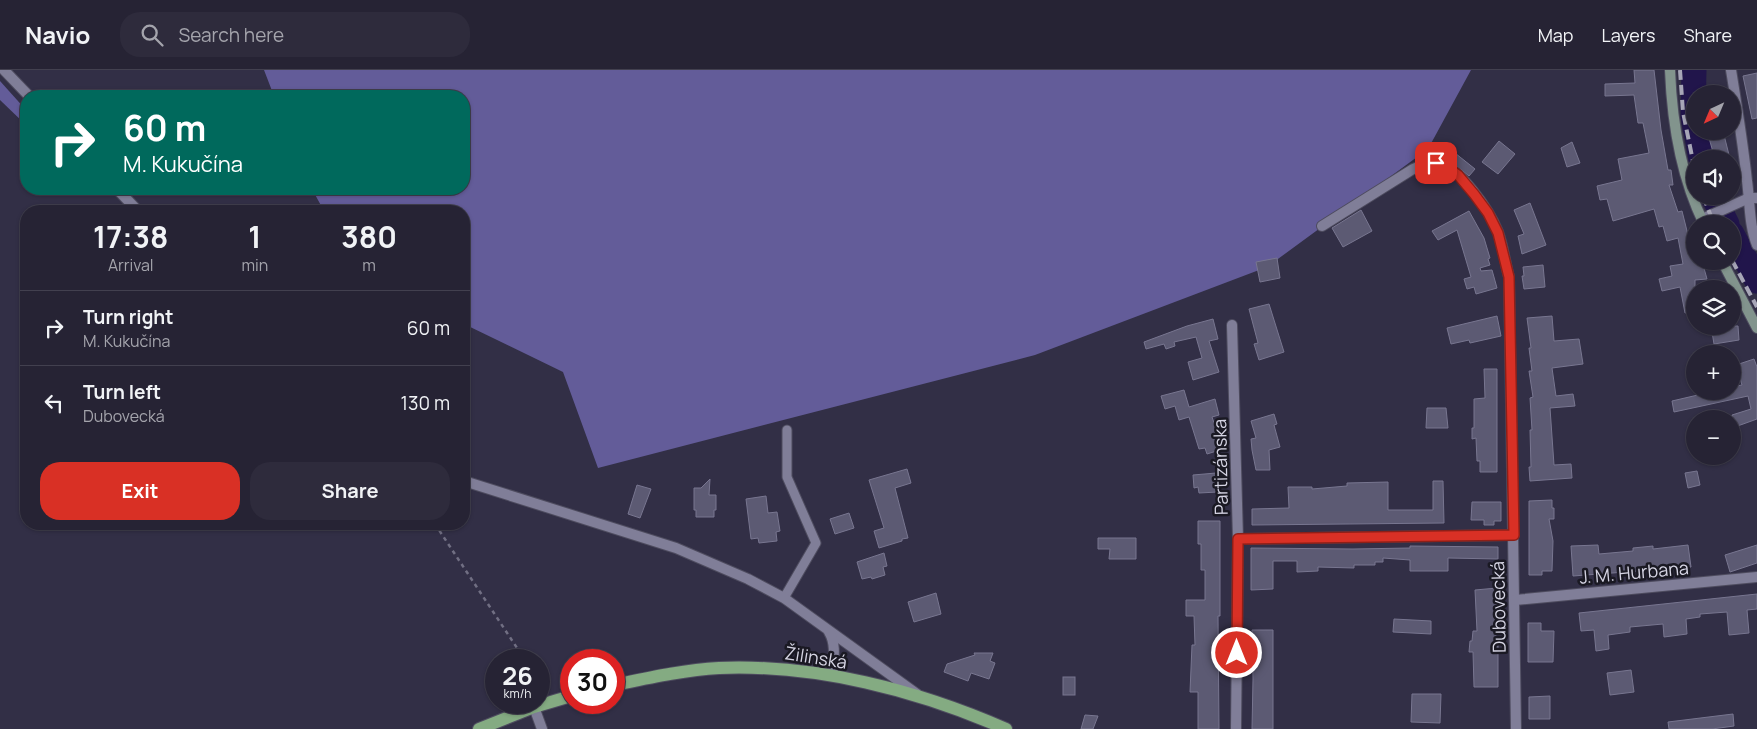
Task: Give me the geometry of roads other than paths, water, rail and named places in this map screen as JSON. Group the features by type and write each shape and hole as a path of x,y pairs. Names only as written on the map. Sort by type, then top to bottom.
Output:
{"main road":[{"path":"1670,70 1671,103 1682,158 1701,215"},
{"path":"1727,270 1757,328"},
{"name":"Žilinská","path":"625,684 654,677 718,668 778,668 832,676 920,696 1006,729"},
{"path":"479,729 516,714"}],"street":[{"path":"4,70 23,90"},
{"path":"1731,70 1753,198 1752,232 1757,245"},
{"name":"Dubovecká","path":"1322,226 1413,169 1426,164 1436,163 1446,166 1458,175 1488,213 1498,233 1509,277 1516,729"},
{"path":"123,195 132,205"},
{"path":"1714,215 1753,198"},
{"name":"Partizánska","path":"1232,325 1238,539 1236,729"},
{"path":"470,483 676,548 748,578 784,598 920,696"},
{"path":"1238,539 1514,535"},
{"name":"J. M. Hurbana","path":"1515,600 1757,577"},
{"path":"829,632 833,638 834,646 832,676"},
{"path":"537,714 542,729"}],"lane":[{"path":"784,598 816,543 788,477 787,430"}],"waterway":[{"path":"1694,70 1694,85"},
{"path":"1698,140 1699,150"},
{"path":"1718,205 1722,215"},
{"path":"1741,251 1757,281"}],"railway":[{"path":"1680,70 1683,112 1691,150"},
{"path":"1707,205 1710,215"},
{"path":"1737,270 1757,307"}]}
